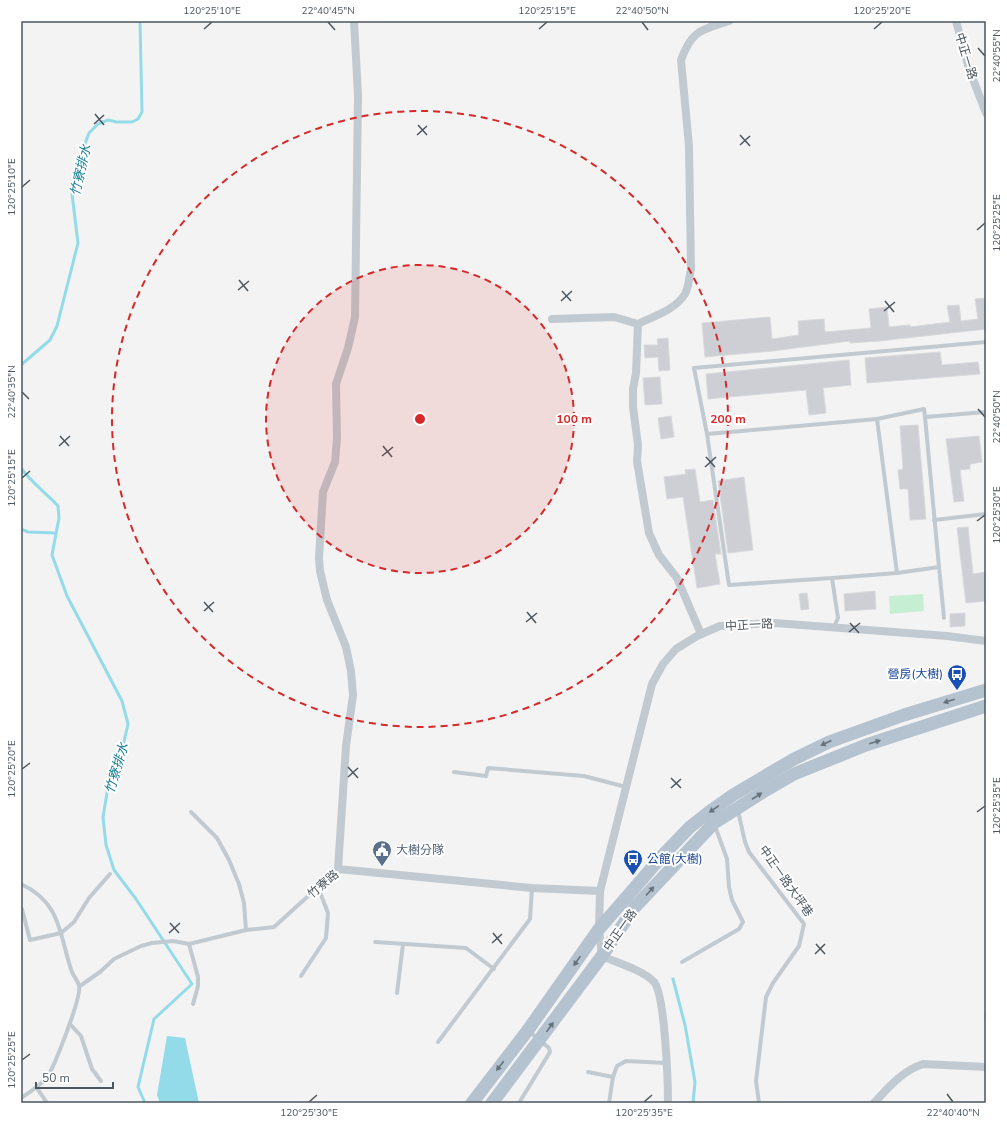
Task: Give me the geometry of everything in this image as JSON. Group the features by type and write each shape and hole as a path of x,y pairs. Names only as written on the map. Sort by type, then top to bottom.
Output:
{"main road":[{"name":"中正一路","path":"600,929 663,855 690,827 733,795 794,759 829,742 904,715 986,690"},
{"name":"中正一路","path":"602,956 634,908 714,823 794,774 866,744 986,706"},
{"path":"472,1103 528,1030 600,929"},
{"path":"492,1103 540,1041 602,956"}],"street":[{"path":"338,869 346,746 353,695 351,671 346,647 327,600 320,571 319,558 323,492 335,462 337,439 336,384 348,348 355,317 358,95 354,21"},
{"path":"552,319 614,317 638,324 675,305 685,294 691,269 689,146 682,60 686,46 694,35 703,29 729,21"},
{"name":"中正一路","path":"956,21 969,69 986,113"},
{"path":"638,324 633,406 638,445 637,462 649,533 659,555 676,578 701,634"},
{"name":"中正一路","path":"600,891 652,684 663,664 676,650 701,634 720,626 775,623 986,640"},
{"name":"竹寮路","path":"338,869 532,888 600,891"},
{"path":"600,891 602,956 643,974 655,983 660,997 667,1063 668,1103"},
{"path":"874,1103 897,1078 914,1067 923,1064 986,1067"}],"lane":[{"path":"939,568 897,573 729,585 707,434 694,368 986,342"},
{"path":"707,434 877,419 924,409 944,618"},
{"path":"925,417 986,412"},
{"path":"877,419 897,573"},
{"path":"934,520 986,514"},
{"path":"832,578 838,618 834,627"},
{"path":"454,772 486,776 488,768 496,768 584,776 626,787"},
{"name":"中正一路大坪巷","path":"738,808 745,842 749,852 804,924 799,946 773,983 766,997 756,1081 759,1103"},
{"path":"191,812 217,838 229,860 239,884 244,903 246,930"},
{"path":"682,962 739,929 743,922 732,900 726,859 714,823"},
{"name":"竹寮路","path":"80,986 100,972 114,959 141,946 173,941 189,944 246,930 274,927 338,869"},
{"path":"22,909 30,940 61,933 74,922 89,898 110,874"},
{"path":"21,884 32,889 45,900 58,922 73,973 80,986 70,1024 48,1077 37,1088 21,1098"},
{"path":"301,976 326,938 328,914 318,887"},
{"path":"438,1042 530,919 532,888"},
{"path":"375,942 466,948 494,969"},
{"path":"189,944 198,977 198,986 193,1004"},
{"path":"397,994 403,944"},
{"path":"70,1024 81,1036 92,1069 101,1081"},
{"path":"519,1103 550,1052 549,1048 528,1030"},
{"path":"609,1103 613,1077 617,1066 626,1061 667,1063"},
{"path":"588,1072 613,1077"},
{"path":"37,1088 47,1103"}],"green space":[{"path":"923,594 924,611 890,614 889,596"}],"water":[{"path":"167,1036 185,1038 199,1103 160,1103 157,1095"}],"building":[{"path":"986,298 986,329 880,341 850,343 850,341 773,351 705,357 702,323 770,317 772,339 799,335 798,321 824,319 825,332 871,328 869,309 887,307 889,327 910,325 910,327 950,322 947,306 959,305 961,321 978,319 975,299"},
{"path":"668,338 670,370 659,371 658,357 645,358 644,345 658,345 657,339"},
{"path":"940,352 942,365 978,362 980,374 867,383 865,358"},
{"path":"849,360 851,385 823,388 826,413 809,415 806,390 708,399 706,374"},
{"path":"660,377 662,404 645,405 643,378"},
{"path":"671,416 674,437 661,439 658,418"},
{"path":"918,425 926,519 910,520 908,489 900,489 898,470 903,469 900,426"},
{"path":"979,436 982,462 970,464 970,469 960,470 964,501 954,502 946,439"},
{"path":"695,469 700,502 713,500 721,554 715,554 720,584 697,588 683,497 667,499 664,477 686,474 685,470"},
{"path":"744,477 753,550 728,553 718,481"},
{"path":"968,527 973,574 986,572 986,601 966,603 957,528"},
{"path":"875,591 876,609 845,611 844,594"},
{"path":"807,593 809,609 801,610 799,594"},
{"path":"965,613 965,626 950,627 950,614"}],"waterway":[{"name":"竹寮排水","path":"21,365 50,340 57,326 78,243 72,194 83,149 89,133 98,124 108,120 117,122 132,122 138,119 142,112 140,21"},
{"name":"竹寮排水","path":"21,468 58,506 59,518 52,555 67,596 122,701 128,724 123,746 109,781 103,817 106,845 114,870 136,899 192,984 154,1019 138,1087 145,1103"},
{"path":"21,529 28,532 55,533"},
{"path":"673,979 685,1025 695,1082 693,1103"}],"place":[{"name":"營房(大樹)","path":"957,691"},
{"name":"大樹分隊","path":"382,867"},
{"name":"公館(大樹)","path":"633,876"}]}
